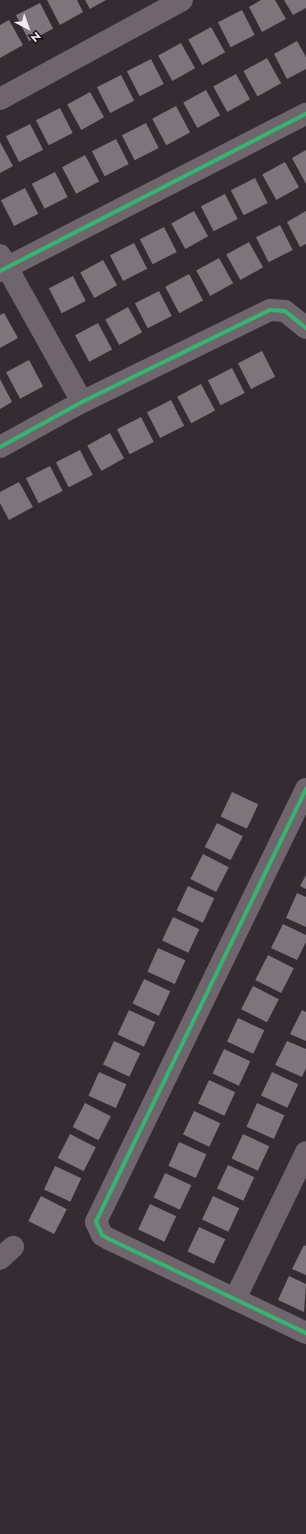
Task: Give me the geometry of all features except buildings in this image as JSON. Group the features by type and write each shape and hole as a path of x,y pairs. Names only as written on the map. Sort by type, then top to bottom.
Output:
{"street":[{"path":"0,99 182,0"},
{"path":"82,402 2,264 306,114"},
{"path":"0,447 82,402 270,310 284,311 305,324"},
{"path":"306,790 96,1222 102,1234 109,1239 306,1333"},
{"path":"235,1299 306,1152"}],"cycle path":[{"path":"0,271 306,114"},
{"path":"0,447 82,402 270,310 285,311 306,328"},
{"path":"306,789 96,1222 102,1235 109,1239 306,1333"}]}
